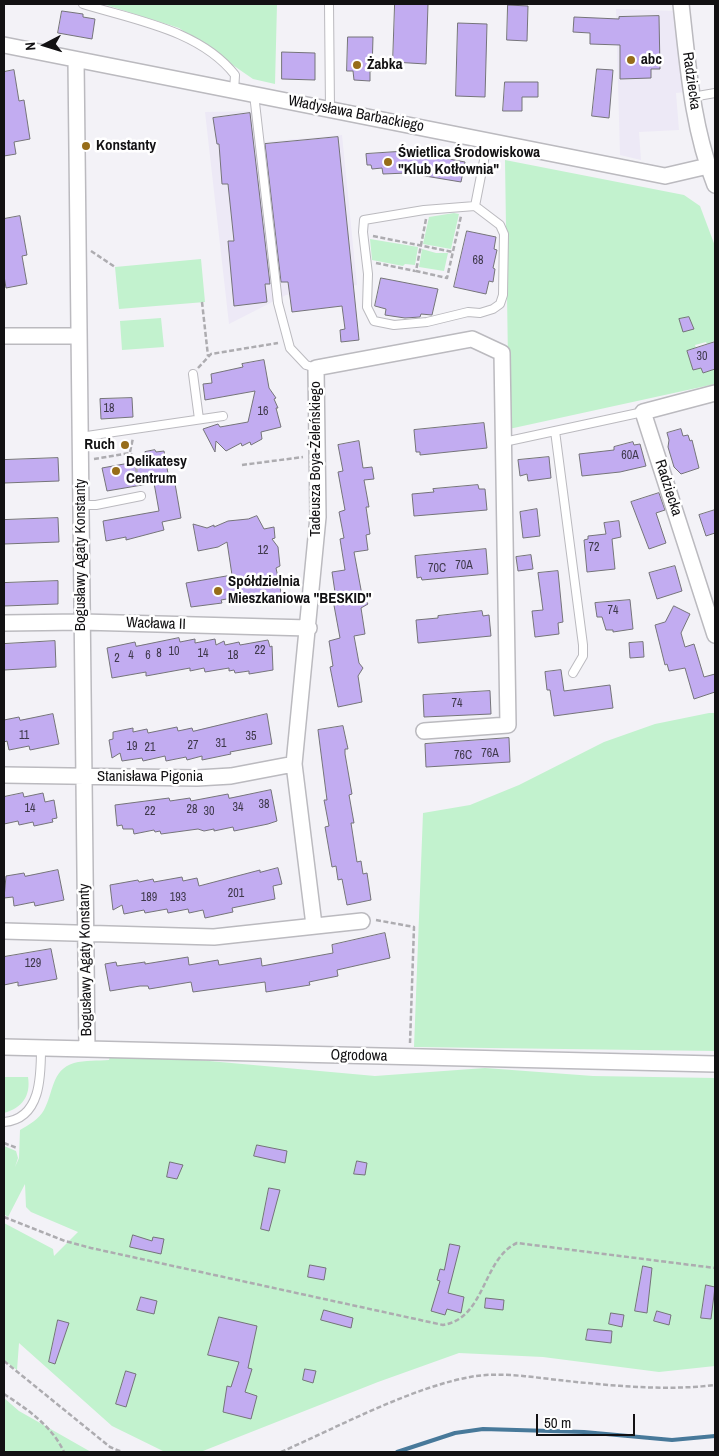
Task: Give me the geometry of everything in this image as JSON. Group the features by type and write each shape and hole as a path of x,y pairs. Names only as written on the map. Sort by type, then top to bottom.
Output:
{"street":[{"name":"Radziecka","path":"681,4 697,127 715,185"},
{"name":"Władysława Barbackiego","path":"4,45 665,176 708,166"},
{"name":"Bogusławy Agaty Konstanty","path":"76,60 87,1049"},
{"path":"4,336 79,336"},
{"name":"Tadeusza Boya-Żeleńskiego","path":"314,925 294,764 309,628 318,517 316,368 472,339 502,353 508,725 424,731"},
{"path":"643,412 715,393"},
{"name":"Radziecka","path":"643,412 715,635"},
{"name":"Wacława II","path":"4,623 82,622 309,628"},
{"name":"Stanisława Pigonia","path":"4,774 197,778 231,776 294,764"},
{"path":"4,931 214,937 362,921"},
{"name":"Ogrodowa","path":"4,1047 715,1064"}],"lane":[{"path":"82,4 192,39 228,66 236,75 234,90"},
{"path":"329,4 330,110"},
{"path":"692,96 715,93"},
{"path":"254,94 278,303 290,348 306,365 316,368"},
{"path":"475,206 488,140"},
{"path":"475,206 500,225 504,234 503,295 500,304 493,309 468,312 427,322 394,325 374,320 367,306 368,274 363,232 364,220 427,210 475,206"},
{"path":"193,374 199,419"},
{"path":"504,442 643,412"},
{"path":"80,438 223,416"},
{"path":"555,431 583,645 583,656 573,672"},
{"path":"81,505 96,505 141,496"},
{"path":"4,1122 22,1116 33,1105 39,1084 41,1048"}],"path":[{"path":"371,262 447,278 464,207"},
{"path":"416,271 427,210"},
{"path":"368,235 453,252"},
{"path":"91,251 115,267"},
{"path":"202,302 208,356"},
{"path":"193,374 210,354 280,342"},
{"path":"92,460 130,453 134,457 138,479"},
{"path":"242,465 302,458 306,455"},
{"path":"362,921 380,920 414,927 410,1050"},
{"path":"4,1143 16,1148"},
{"path":"4,1217 65,1241 91,1248 443,1325 454,1323 463,1318 481,1292 498,1259 508,1248 517,1243 715,1268"},
{"path":"4,1361 110,1447 122,1452"},
{"path":"281,1452 415,1394 476,1376 508,1376 618,1386 689,1388 715,1385"},
{"path":"4,1394 34,1414 60,1442 64,1452"}],"shaded area":[{"path":"616,9 676,11 686,92 676,93 679,130 639,132 641,160 620,155"},
{"path":"261,111 263,142 342,135 357,285 286,295 229,324 205,112"}],"green space":[{"path":"103,4 277,4 275,84 253,79 179,28"},
{"path":"505,160 684,195 700,206 715,246 715,343 714,341 695,345 696,348 687,351 693,370 701,368 703,373 715,369 715,384 509,429"},
{"path":"459,214 451,249 423,244 429,217"},
{"path":"370,239 418,247 415,265 405,264 403,266 372,260"},
{"path":"422,249 436,253 448,253 444,271 419,267"},
{"path":"201,259 205,302 119,309 115,267"},
{"path":"161,318 164,347 122,350 120,321"},
{"path":"715,713 715,1051 414,1047 423,813 470,805 519,785 604,742 655,724"},
{"path":"110,1057 176,1058 375,1076 485,1068 593,1076 715,1078 715,1366 659,1372 543,1357 459,1353 378,1382 203,1451 165,1452 112,1426 19,1343 17,1370 4,1360 4,1223 53,1249 54,1256 78,1232 31,1212 26,1207 25,1184 8,1217 4,1214 4,1146 16,1151 18,1158 15,1167 19,1158 20,1130 34,1122 42,1113 54,1082 61,1071 74,1063 109,1060"},
{"path":"4,1077 28,1077 29,1084 24,1100 16,1108 4,1113"},
{"path":"4,1398 19,1411 91,1452 4,1452"}],"building":[{"path":"395,4 428,4 426,64 393,62"},
{"path":"508,5 528,6 527,41 507,40"},
{"path":"62,11 83,14 83,17 95,19 92,39 58,33"},
{"path":"659,16 660,69 651,69 651,78 620,79 620,45 590,44 590,33 573,32 574,17 619,19 619,17"},
{"path":"458,23 487,24 485,97 456,96"},
{"path":"348,37 373,37 370,81 354,80 353,71 347,71"},
{"path":"282,52 315,53 315,80 282,79"},
{"path":"597,69 613,70 609,118 592,116"},
{"path":"14,70 19,101 24,100 30,139 14,142 16,154 4,156 4,72"},
{"path":"505,82 538,82 538,97 522,97 522,111 503,111"},
{"path":"250,113 270,284 265,284 267,302 234,306 228,241 234,241 228,184 222,184 219,144 217,144 213,118"},
{"path":"338,137 359,340 341,342 340,330 345,329 342,306 292,312 288,282 281,282 265,144"},
{"path":"407,151 465,162 461,182 407,173 383,174 382,168 372,169 371,165 367,165 366,154"},
{"path":"20,216 27,255 22,256 27,284 6,288 4,276 4,219"},
{"path":"467,231 496,237 494,249 497,250 493,268 495,269 493,282 489,281 486,294 454,287"},
{"path":"381,278 438,289 432,315 421,314 420,317 405,318 385,315 386,309 375,306"},
{"path":"689,317 694,329 683,332 679,319"},
{"path":"715,342 715,369 703,373 701,368 693,370 687,351"},
{"path":"264,360 269,388 276,398 274,399 278,408 276,408 281,427 261,432 262,439 251,445 250,442 242,446 241,443 226,451 216,441 215,452 203,429 218,424 220,427 248,422 255,391 205,400 203,384 212,383 211,374 243,367 242,364"},
{"path":"132,398 133,417 101,419 100,399"},
{"path":"484,423 487,448 420,455 420,452 416,452 414,430"},
{"path":"681,429 683,436 688,435 690,441 692,440 699,468 681,474 674,467 668,447 667,433"},
{"path":"359,441 363,468 372,467 374,479 364,480 369,507 366,507 370,534 366,535 368,550 354,552 362,595 368,604 361,608 365,634 354,636 359,663 363,668 358,676 362,702 338,707 330,667 333,666 329,641 340,638 333,600 336,599 332,572 345,570 340,539 344,538 339,512 345,510 338,472 343,471 338,445"},
{"path":"633,442 634,445 640,444 646,466 620,472 582,476 579,454 614,450 614,447"},
{"path":"155,450 156,452 164,451 169,479 174,478 181,518 162,522 164,530 126,540 126,537 106,541 103,521 159,511 154,483 107,491 102,468 146,460 145,452"},
{"path":"549,457 551,478 528,481 527,474 520,476 518,460"},
{"path":"58,458 59,481 4,483 4,460"},
{"path":"478,485 479,489 485,489 487,510 414,516 412,494 434,492 433,489"},
{"path":"659,493 665,510 656,513 666,543 649,549 631,502"},
{"path":"537,509 540,536 523,538 520,512"},
{"path":"715,510 715,533 706,536 699,515"},
{"path":"257,516 264,529 274,527 275,538 272,539 278,547 280,566 276,568 282,597 262,601 261,593 221,600 222,603 191,607 186,583 232,575 227,542 218,547 198,551 193,524 207,528 228,521"},
{"path":"58,518 59,542 4,544 4,520"},
{"path":"619,521 621,537 612,539 615,569 587,572 584,540 588,539 588,536 606,534 604,523"},
{"path":"486,549 488,574 422,580 421,577 417,578 415,556"},
{"path":"531,555 533,569 518,571 516,557"},
{"path":"675,566 682,591 657,599 649,573"},
{"path":"558,571 563,622 558,623 559,634 535,637 532,611 543,610 538,573"},
{"path":"58,581 58,604 4,606 4,583"},
{"path":"630,600 633,629 613,632 613,630 606,630 602,617 597,617 595,603"},
{"path":"674,606 690,614 681,633 685,647 694,644 704,677 715,674 715,692 694,699 685,668 669,671 667,664 665,665 655,625 665,622"},
{"path":"482,611 483,616 489,615 491,636 418,643 416,620"},
{"path":"179,638 180,642 195,639 195,643 215,639 216,645 224,641 225,645 239,642 240,645 268,640 270,647 272,646 273,670 249,674 249,671 235,673 234,670 229,671 229,668 205,672 204,668 190,671 190,668 146,676 146,672 112,678 107,648 135,642 136,646"},
{"path":"55,641 56,667 4,670 4,644"},
{"path":"643,642 644,657 630,658 629,643"},
{"path":"561,670 564,691 610,685 613,708 554,716 550,690 547,690 545,672"},
{"path":"490,691 491,714 424,717 423,695"},
{"path":"53,714 59,744 30,750 29,746 9,750 7,741 4,742 4,720 19,717 20,720"},
{"path":"267,714 272,744 230,752 231,754 202,760 202,756 187,760 186,757 166,761 165,756 143,761 142,758 122,761 120,753 112,758 109,740 113,739 113,732 133,728 133,732 147,729 148,733 177,727 178,731 192,728 193,731"},
{"path":"343,726 348,749 345,749 345,754 352,794 349,795 354,823 351,823 357,862 361,861 363,874 367,873 371,900 347,905 342,879 338,880 336,866 332,867 325,827 329,826 324,800 327,800 318,730"},
{"path":"509,738 510,762 426,767 425,744"},
{"path":"271,790 277,821 268,824 234,831 233,827 214,831 214,829 204,831 198,829 161,834 160,831 155,832 154,830 134,834 133,829 123,829 122,825 117,826 115,805 169,798 170,801 190,798 191,801 228,794 229,798"},
{"path":"23,793 24,797 43,793 45,802 54,800 57,818 52,819 53,822 34,826 33,822 19,825 18,821 4,824 4,797"},
{"path":"278,868 282,884 273,886 275,899 232,908 233,912 205,918 203,910 189,913 188,909 168,913 167,909 145,913 144,910 124,914 122,905 113,910 110,885 138,880 139,882 153,879 154,882 182,877 183,881 197,878 199,886 260,870 260,872"},
{"path":"58,870 64,900 35,906 34,902 14,906 13,897 4,898 6,876 24,873 25,876"},
{"path":"385,933 390,958 337,970 338,976 309,982 310,985 266,992 265,982 193,992 191,982 149,989 148,986 140,986 110,991 105,964 116,962 117,966 145,962 145,964 188,957 189,965 218,960 219,965 261,958 262,966 333,953 332,945"},
{"path":"51,949 57,979 18,986 18,982 4,985 4,957"},
{"path":"257,1145 287,1151 285,1163 254,1156"},
{"path":"357,1161 367,1163 365,1175 354,1174"},
{"path":"170,1162 183,1165 177,1179 167,1177"},
{"path":"269,1188 280,1190 269,1231 261,1229"},
{"path":"133,1235 152,1241 153,1237 164,1239 161,1254 130,1247"},
{"path":"450,1244 460,1246 448,1293 464,1297 461,1313 447,1309 445,1315 431,1311 440,1281 437,1280 440,1269 444,1270"},
{"path":"310,1265 326,1268 324,1280 308,1277"},
{"path":"643,1266 652,1268 647,1313 635,1311"},
{"path":"706,1285 715,1287 711,1319 701,1318"},
{"path":"141,1297 157,1301 154,1314 137,1310"},
{"path":"486,1298 504,1300 503,1310 485,1308"},
{"path":"324,1310 353,1318 351,1328 321,1320"},
{"path":"657,1311 671,1315 669,1325 654,1321"},
{"path":"611,1313 624,1315 622,1327 609,1324"},
{"path":"219,1317 257,1326 248,1368 252,1369 245,1392 257,1396 251,1419 223,1412 227,1386 231,1387 239,1362 208,1355"},
{"path":"58,1320 69,1323 55,1364 49,1362"},
{"path":"588,1329 612,1331 611,1343 586,1340"},
{"path":"305,1369 316,1371 313,1383 303,1380"},
{"path":"126,1371 136,1374 126,1407 116,1404"}],"waterway":[{"path":"397,1452 455,1433 483,1429 584,1432 672,1440 715,1436"}],"place":[{"name":"abc","path":"631,60"},
{"name":"Żabka","path":"357,65"},
{"name":"Konstanty","path":"86,146"},
{"name":"Świetlica Środowiskowa \"Klub Kotłownia\"","path":"388,162"},
{"name":"Ruch","path":"125,445"},
{"name":"Delikatesy Centrum","path":"116,471"},
{"name":"Spółdzielnia Mieszkaniowa \"BESKID\"","path":"218,591"}]}
